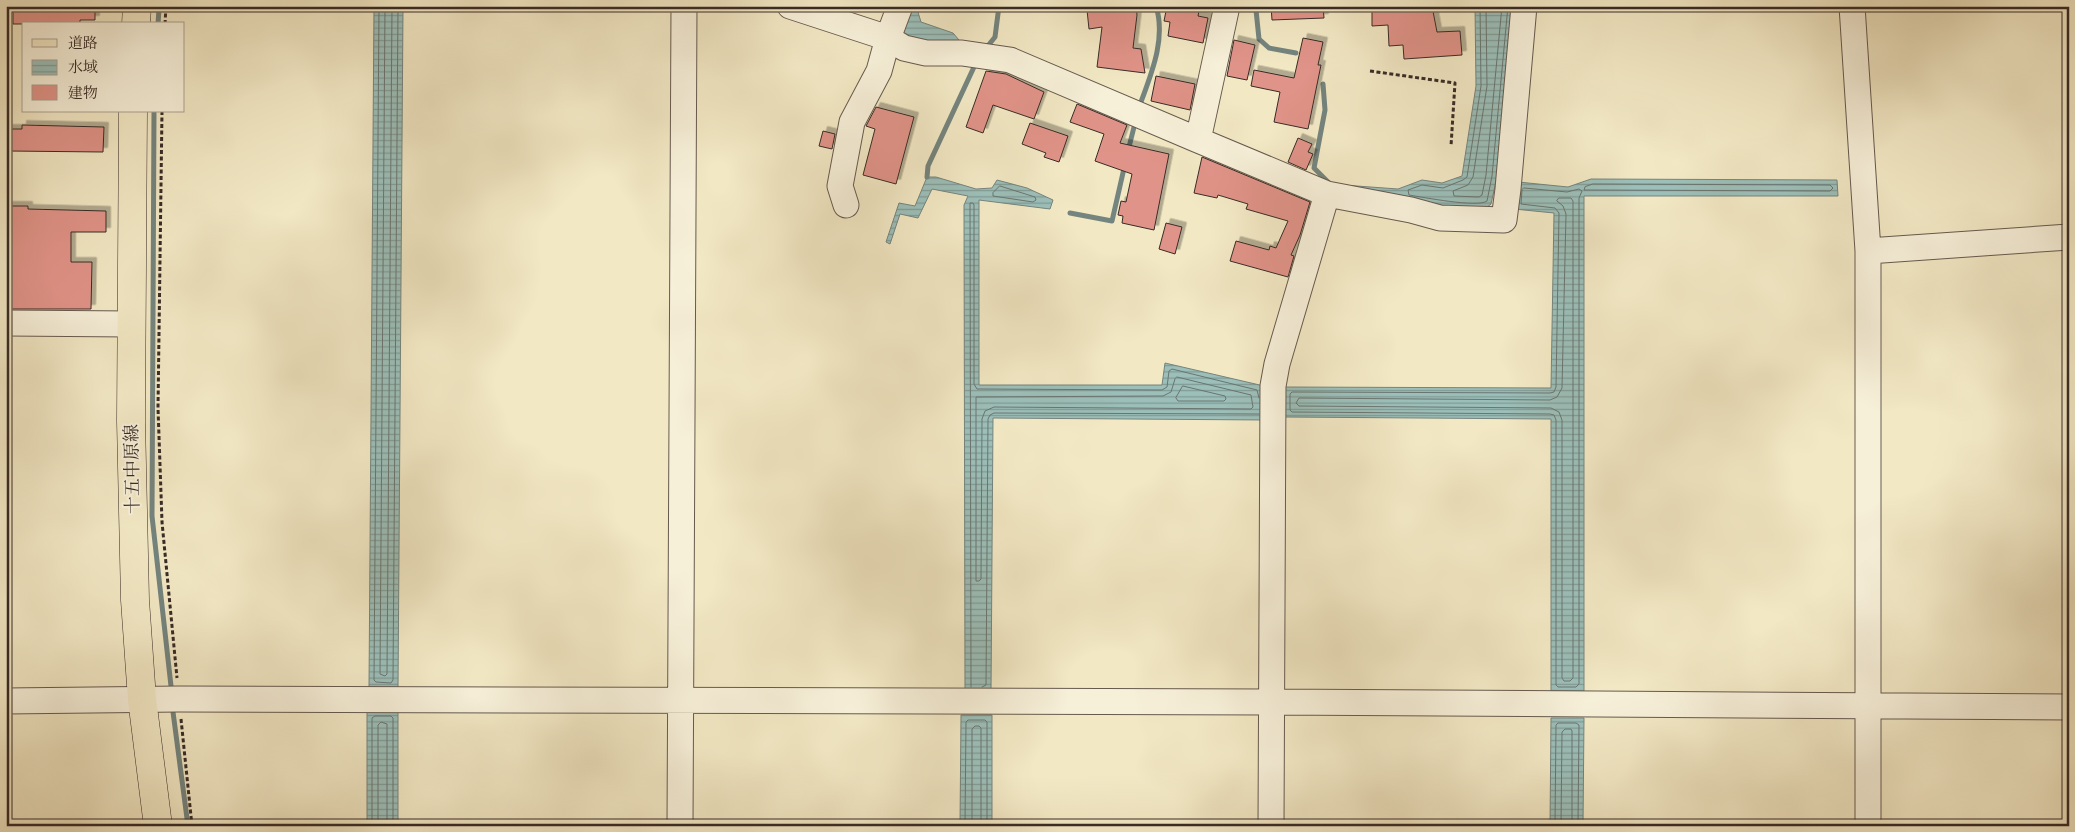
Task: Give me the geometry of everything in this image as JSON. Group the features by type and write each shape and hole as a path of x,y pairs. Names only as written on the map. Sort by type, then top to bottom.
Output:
{"main road":[{"path":"136,22 137,6"},
{"name":"十五中原線","path":"133,112 134,187 131,324 132,500 135,600 142,699 158,826"}],"street":[{"path":"680,826 684,6"},
{"path":"790,6 888,38 904,48 926,54 962,53 1010,60 1328,194 1411,210 1440,218 1504,220 1524,6"},
{"path":"846,205 840,186 852,122 879,71 888,38 900,6"},
{"path":"1198,140 1227,6"},
{"path":"1852,6 1868,251 1866,478 1868,826"},
{"path":"1271,826 1273,386 1277,364 1328,194"},
{"path":"1868,251 2069,238"},
{"path":"6,323 131,324"},
{"path":"6,701 179,699 1272,702 2069,707"}],"path":[{"path":"165,22 166,6"},
{"path":"1370,71 1455,84 1451,146"},
{"path":"162,112 159,427 162,522 192,826"}],"water":[{"path":"374,6 403,6 398,688 369,687"},
{"path":"908,6 918,6 917,9 921,22 953,33 959,40 955,48 905,42 899,29"},
{"path":"1475,6 1513,6 1497,177 1491,204 1485,209 1452,207 1395,198 1329,184 1398,189 1422,180 1442,183 1462,176 1476,86"},
{"path":"927,177 936,177 976,189 992,188 997,180 1027,188 1053,200 1050,209 979,200 979,385 1162,385 1165,363 1264,386 1265,420 993,418 991,692 965,693 964,205 968,196 932,189 918,218 900,214 890,244 886,242 899,203 915,206"},
{"path":"1591,179 1837,180 1838,196 1584,196 1584,692 1551,692 1551,419 1285,417 1285,387 1551,388 1554,213 1514,209 1518,182 1568,187"},
{"path":"367,711 398,711 398,826 367,826"},
{"path":"961,715 992,715 992,826 960,826"},
{"path":"1551,718 1584,718 1583,826 1550,826"}],"building":[{"path":"13,6 95,6 95,20 80,20 80,22 22,22 22,24 13,24"},
{"path":"1095,6 1136,6 1137,15 1133,48 1141,49 1145,73 1097,67 1102,27 1089,29 1087,10 1096,9"},
{"path":"1167,6 1200,6 1198,16 1208,18 1203,43 1168,36 1170,22 1164,21"},
{"path":"1271,6 1323,6 1324,18 1272,20"},
{"path":"1398,6 1432,6 1437,32 1460,31 1462,55 1404,59 1403,45 1389,46 1388,25 1372,26 1372,9 1398,8"},
{"path":"1303,38 1323,42 1318,65 1321,65 1308,129 1274,122 1280,92 1251,86 1254,70 1294,78"},
{"path":"1234,40 1255,45 1247,80 1227,76"},
{"path":"986,71 1006,74 1044,92 1034,119 993,105 983,133 966,127"},
{"path":"1156,76 1195,84 1190,110 1151,101"},
{"path":"1077,104 1127,125 1120,143 1169,154 1154,230 1122,223 1123,216 1118,215 1121,201 1126,202 1132,174 1095,161 1104,134 1070,122"},
{"path":"876,107 914,117 896,184 863,175 875,129 866,126"},
{"path":"1030,123 1068,136 1059,162 1044,157 1046,153 1022,144"},
{"path":"22,125 104,127 103,152 8,151 8,129 22,129"},
{"path":"823,131 835,134 832,149 819,146"},
{"path":"1298,138 1312,144 1308,152 1313,154 1306,170 1288,162"},
{"path":"1202,157 1310,202 1300,235 1291,255 1294,256 1288,277 1230,261 1236,241 1269,250 1270,246 1276,248 1288,221 1246,209 1248,204 1218,195 1217,198 1194,193"},
{"path":"6,206 28,206 28,209 106,211 106,232 71,232 71,262 92,262 91,309 6,309"},
{"path":"1166,223 1182,227 1175,254 1159,249"}],"waterway":[{"path":"6,79 10,6"},
{"path":"987,47 995,37 999,6"},
{"path":"1141,102 1159,43 1159,18 1156,6"},
{"path":"158,22 159,9"},
{"path":"1256,10 1259,39 1269,48 1296,53"},
{"path":"927,177 928,166 974,67 974,61"},
{"path":"1323,84 1325,110 1314,168 1329,183"},
{"path":"154,112 152,516 171,686"},
{"path":"1128,151 1135,123"},
{"path":"1070,213 1112,221 1125,164"},
{"path":"173,712 188,826"}]}
